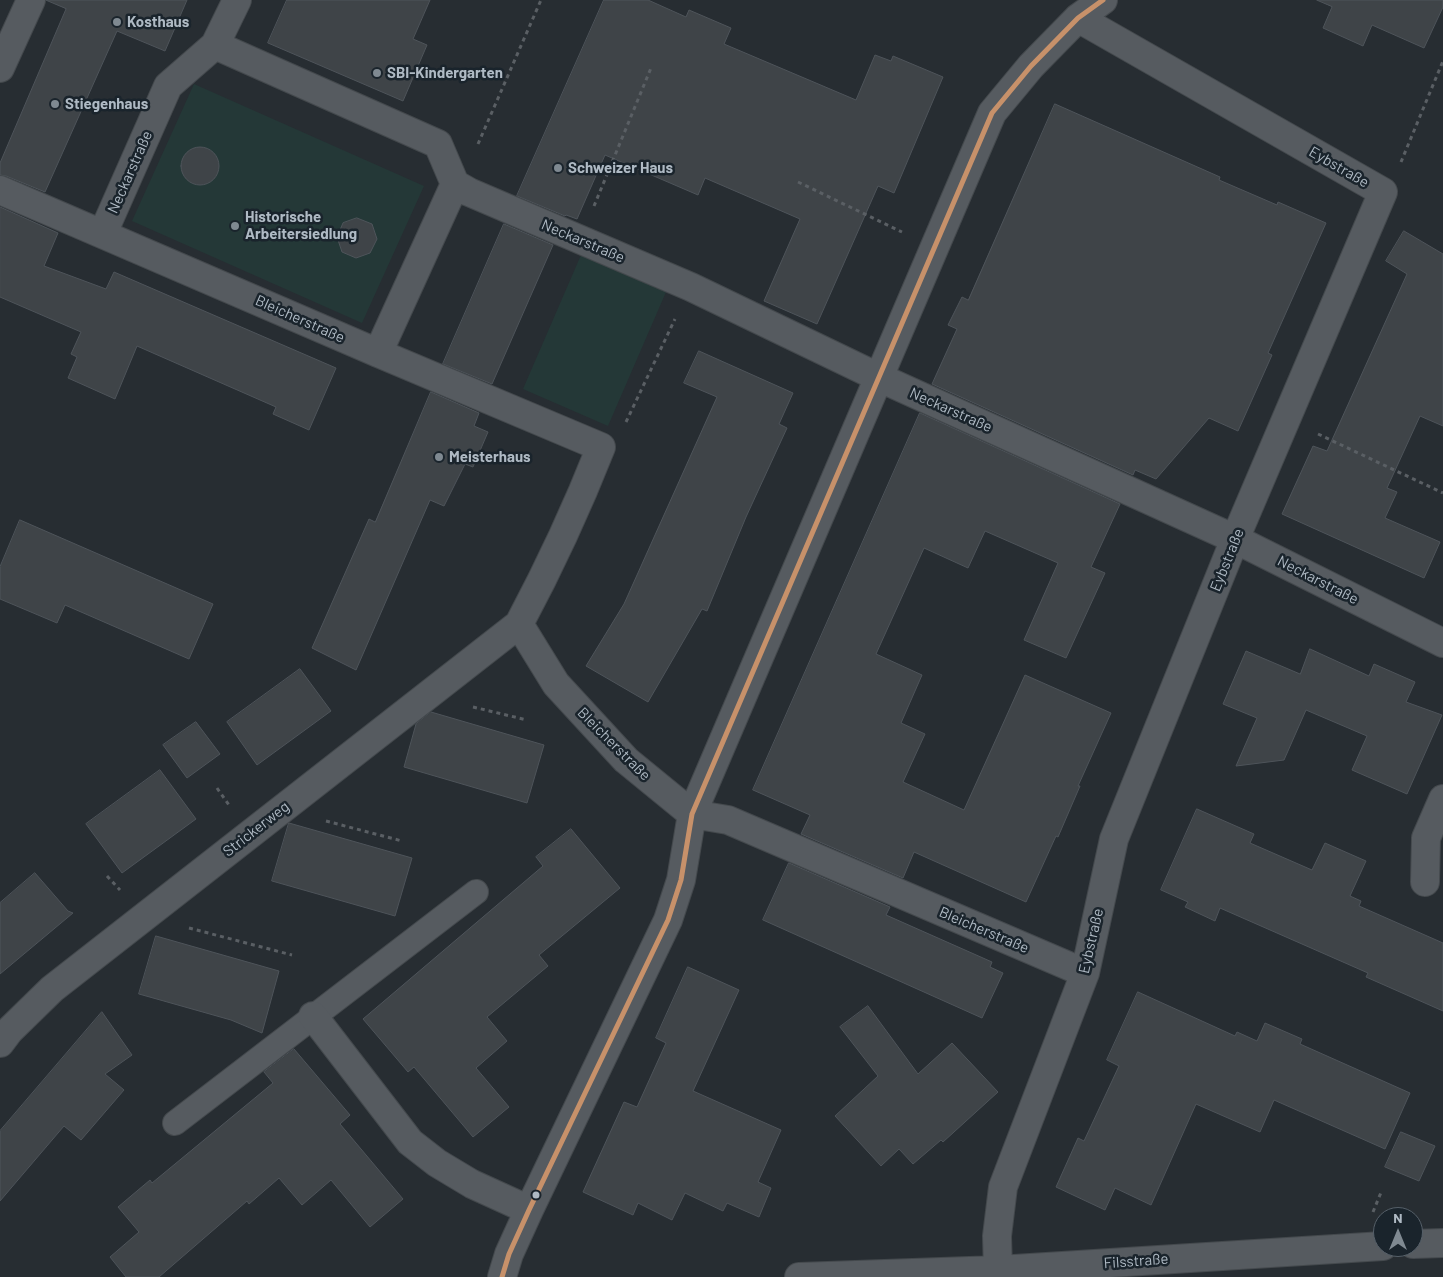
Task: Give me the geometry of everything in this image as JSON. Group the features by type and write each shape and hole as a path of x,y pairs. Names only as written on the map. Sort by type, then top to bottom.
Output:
{"street":[{"path":"0,68 31,0"},
{"name":"Neckarstraße","path":"103,233 168,86 216,46 237,0"},
{"path":"502,1277 509,1254 529,1210 668,920 681,880 692,814 992,113 1031,66 1078,18 1103,0"},
{"name":"Eybstraße","path":"998,1270 997,1236 1003,1187 1084,973 1114,839 1235,539 1382,192 1078,18"},
{"path":"216,46 438,144 455,184 378,353"},
{"name":"Neckarstraße","path":"455,184 469,192 691,287 878,377 1235,539 1443,643"},
{"name":"Bleicherstraße","path":"0,190 378,353 601,446"},
{"path":"519,624 546,574 579,502 601,446"},
{"name":"Bleicherstraße","path":"519,624 556,684 626,760 692,814 728,820 1084,973"},
{"name":"Strickerweg","path":"0,1043 9,1031 52,989 519,624"},
{"path":"1425,882 1426,838 1443,799"},
{"path":"313,1016 410,1142 436,1163 472,1184 529,1210"},
{"path":"1423,1244 1443,1243"},
{"name":"Filsstraße","path":"798,1277 998,1270 1373,1247"}],"lane":[{"path":"175,1123 476,892"}],"path":[{"path":"455,184 480,141 541,0"},
{"path":"1401,162 1443,61"},
{"path":"581,239 651,68"},
{"path":"798,182 934,247"},
{"path":"601,446 622,430 691,287"},
{"path":"1286,419 1443,493"},
{"path":"426,697 527,720"},
{"path":"282,809 402,841"},
{"path":"144,916 292,955"}],"green space":[{"path":"194,84 424,186 362,323 132,221"},
{"path":"581,255 666,292 608,426 523,389"}],"building":[{"path":"46,0 187,0 165,51 117,31 45,192 0,175 0,163 66,9"},
{"name":"SBI-Kindergarten","path":"287,0 430,0 413,39 427,45 403,101 268,43"},
{"path":"604,0 648,0 686,17 689,10 731,28 724,44 856,100 875,55 891,61 893,56 943,77 894,193 878,186 817,324 764,301 800,219 705,178 698,195 605,155 577,219 517,196"},
{"path":"1317,0 1443,0 1443,7 1424,48 1372,25 1363,46 1323,28 1332,7"},
{"path":"1055,104 1220,177 1219,180 1277,205 1278,202 1326,223 1268,353 1272,355 1238,431 1209,418 1156,479 1135,470 1133,475 932,384 957,329 948,325 962,297 968,300"},
{"path":"200,147 214,152 219,166 214,180 200,185 186,180 181,166 186,152"},
{"path":"0,207 58,233 44,266 106,289 114,272 336,368 309,430 273,414 276,407 137,346 115,399 68,378 77,357 71,354 81,332 0,297"},
{"path":"357,218 372,224 377,239 370,253 356,258 342,252 337,237 343,223"},
{"path":"504,224 553,245 492,384 443,364"},
{"path":"1404,231 1443,254 1443,426 1420,416 1387,488 1397,492 1385,518 1440,542 1424,578 1282,514 1313,446 1327,451 1407,274 1386,261"},
{"path":"699,351 793,393 779,424 787,428 746,517 707,611 702,609 648,702 586,666 624,604 717,397 684,383"},
{"path":"431,392 479,413 474,426 488,432 473,467 465,464 444,506 430,500 356,670 312,648 369,519 375,522"},
{"path":"920,413 1120,504 1091,567 1105,573 1066,658 1024,640 1058,563 985,531 968,568 924,548 876,654 922,675 901,723 925,734 903,782 964,810 1025,675 1111,713 1078,786 1080,786 1058,837 1056,836 1026,902 914,852 903,878 801,834 810,815 753,790"},
{"path":"20,520 213,604 189,659 65,605 57,623 0,599 0,567"},
{"path":"1310,649 1369,676 1374,664 1415,682 1406,702 1442,715 1407,794 1352,770 1367,736 1306,710 1284,760 1236,766 1257,718 1223,704 1246,651 1300,674"},
{"path":"300,669 331,711 257,765 227,722"},
{"path":"431,712 544,745 527,803 404,767 416,724"},
{"path":"196,722 220,754 187,778 163,745"},
{"path":"160,770 196,819 122,873 86,824"},
{"path":"1197,809 1254,834 1250,843 1312,870 1325,843 1366,861 1350,896 1361,901 1359,906 1443,943 1443,1011 1366,977 1368,973 1220,908 1215,921 1185,907 1188,902 1161,890"},
{"path":"289,823 412,858 395,916 272,881"},
{"path":"571,829 620,888 539,955 548,966 487,1017 507,1041 476,1068 509,1107 473,1137 414,1067 408,1072 363,1019 543,866 536,857"},
{"path":"789,863 890,907 886,915 992,962 990,967 1003,973 982,1018 763,920"},
{"path":"35,873 68,911 73,913 0,974 0,903"},
{"path":"156,936 279,971 262,1033 231,1020 139,994"},
{"path":"688,967 739,990 693,1091 781,1130 758,1182 771,1188 759,1217 727,1203 723,1211 685,1193 672,1220 638,1203 633,1215 583,1192 624,1102 637,1107 666,1043 656,1038"},
{"path":"1138,992 1235,1036 1237,1032 1257,1041 1265,1023 1302,1039 1300,1044 1410,1093 1385,1149 1274,1100 1260,1132 1196,1104 1151,1205 1115,1188 1105,1210 1056,1187 1078,1138 1084,1141 1119,1066 1107,1060"},
{"path":"868,1006 918,1074 952,1043 998,1092 943,1142 941,1140 913,1164 899,1149 881,1166 835,1116 878,1076 840,1027"},
{"path":"102,1012 132,1055 105,1074 124,1090 81,1140 64,1126 0,1201 0,1131"},
{"path":"294,1049 350,1115 340,1124 403,1199 370,1227 331,1180 302,1205 279,1178 249,1204 247,1201 159,1277 126,1277 110,1257 139,1232 118,1207 150,1180 152,1183 273,1083 264,1072"},
{"path":"1401,1132 1435,1146 1419,1181 1385,1167"}],"transit line":[{"path":"502,1277 509,1254 529,1210 668,920 681,880 692,814 992,113 1031,66 1078,18 1103,0"}],"place":[{"name":"Kosthaus","path":"117,22"},
{"name":"SBI-Kindergarten","path":"377,73"},
{"name":"Stiegenhaus","path":"55,104"},
{"name":"Schweizer Haus","path":"558,168"},
{"name":"Historische Arbeitersiedlung","path":"235,226"},
{"name":"Meisterhaus","path":"439,457"}]}
